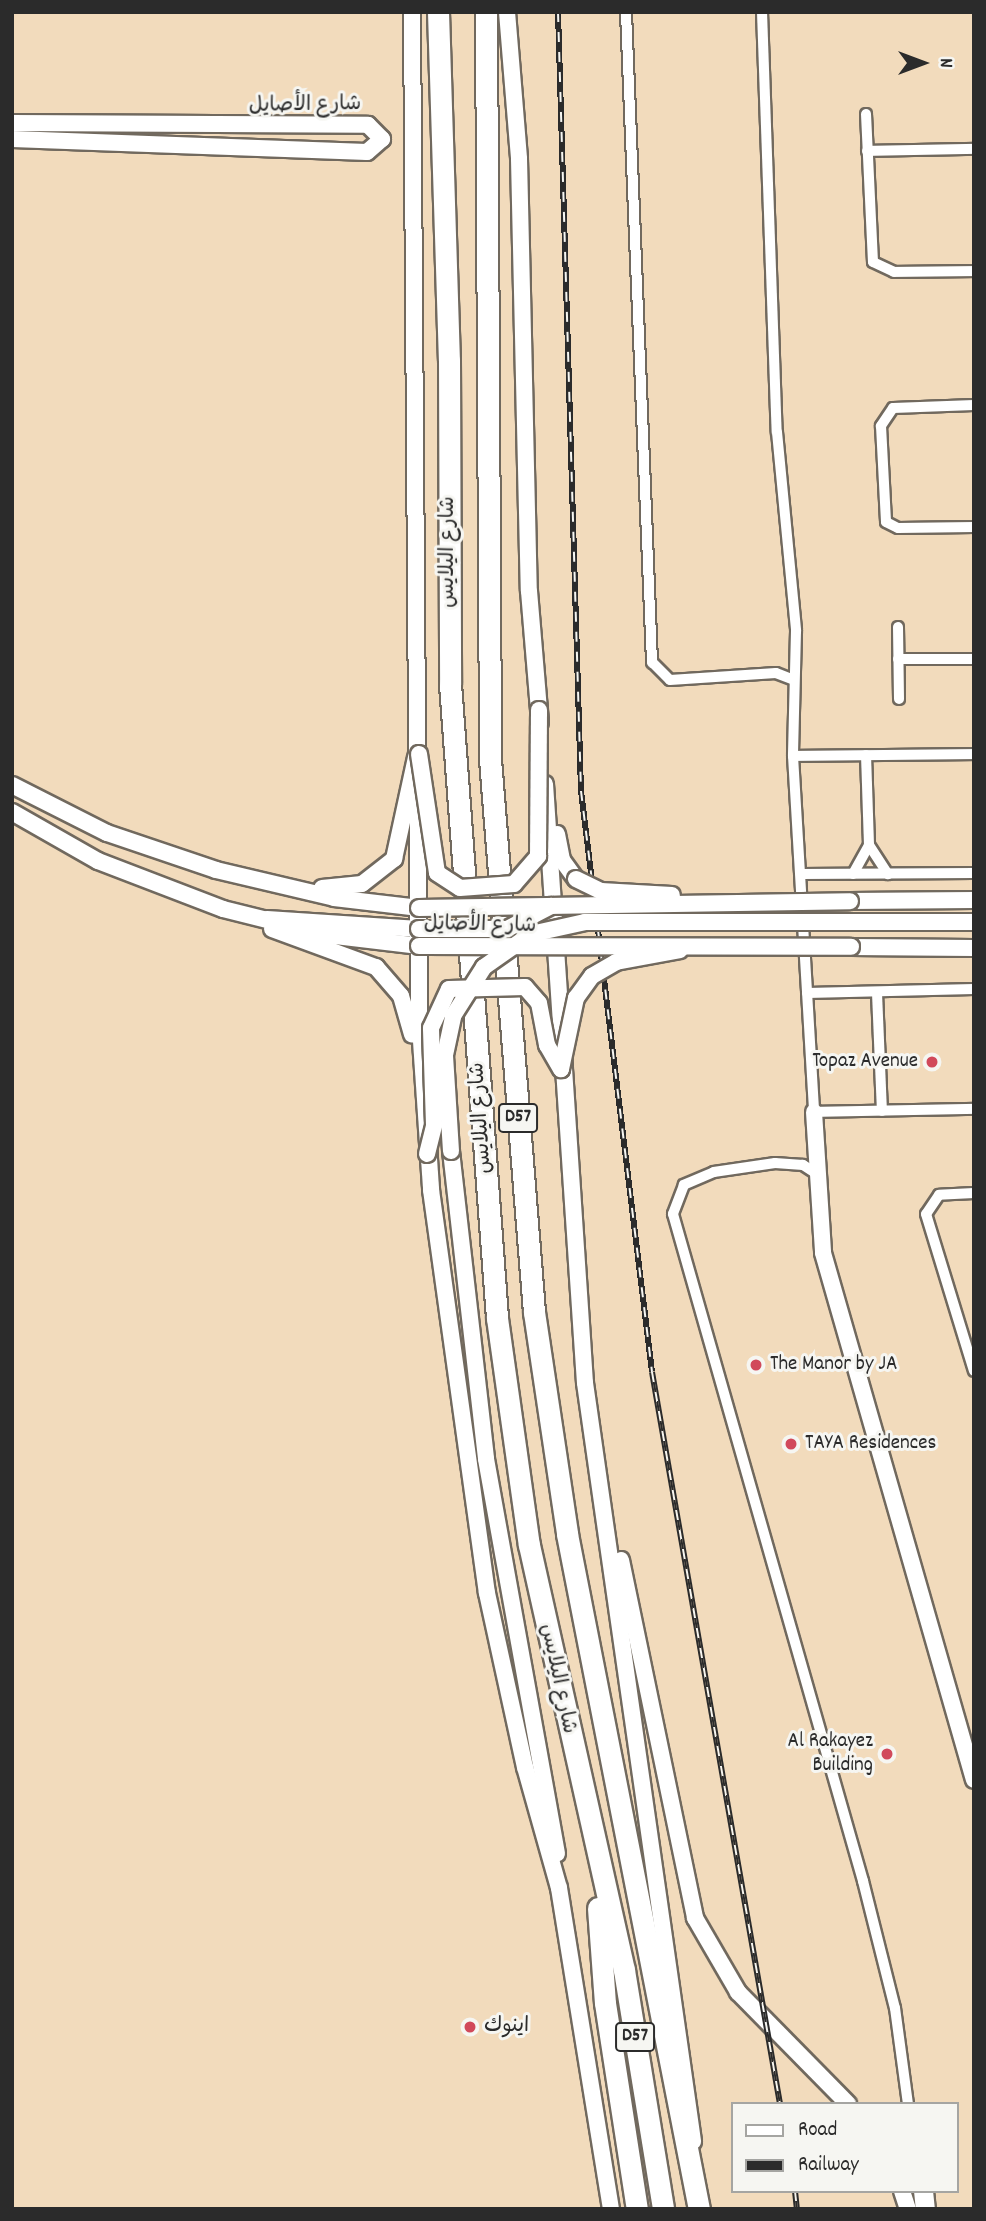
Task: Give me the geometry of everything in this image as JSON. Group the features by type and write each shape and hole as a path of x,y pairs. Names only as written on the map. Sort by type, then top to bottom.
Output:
{"highway":[{"name":"شارع اليلايس","path":"438,12 449,360 450,684 497,1318 529,1545 596,1867 624,1970 663,2209"},
{"name":"شارع اليلايس","path":"486,12 490,759 534,1312 565,1521 692,2161 699,2209"},
{"path":"596,1867 605,2003 637,2209"}],"main road":[{"path":"412,12 419,947 422,1076 428,1154 456,1398 487,1593 525,1767 556,1871"},
{"path":"507,12 519,159 527,550 544,774 561,1069 585,1383 672,1966 692,2113 692,2161"},
{"name":"شارع الأصايل","path":"12,123 271,129 368,125 382,139 367,152 12,139"},
{"path":"419,754 437,873 460,888 514,884 538,856 539,710"},
{"path":"296,890 355,887 389,865 404,837 407,779 419,754"},
{"path":"544,774 559,853 576,879 601,891 655,893 698,903"},
{"name":"شارع الأصايل","path":"12,785 138,845 296,890 419,908 974,900"},
{"name":"شارع الأصايل","path":"12,812 98,861 262,920 419,947 690,945 974,948"},
{"path":"262,920 291,915 419,929 507,929 551,906"},
{"path":"262,920 287,938 349,953 384,973 405,1005 422,1076"},
{"path":"611,2209 556,1871 553,1818 486,1459 461,1263 445,1055 459,1002 484,967 518,940 571,923 974,922"},
{"path":"561,1069 576,998 592,976 616,962 690,945"},
{"path":"428,1154 433,1125 431,1028 449,989 525,988 539,1003 547,1045 561,1069"},
{"path":"814,1112 823,1253 974,1780"},
{"path":"602,1509 622,1564 695,1918 738,1992 846,2102"}],"street":[{"path":"626,12 652,662 670,680 776,673 794,680"},
{"path":"762,12 776,418 794,680 793,756 814,1112 974,1109"},
{"path":"866,114 873,262 894,272 974,271"},
{"path":"867,150 974,149"},
{"path":"974,405 893,408 883,418 881,440 886,522 898,528 974,527"},
{"path":"898,627 899,699"},
{"path":"898,659 974,659"},
{"path":"793,756 974,754"},
{"path":"866,755 870,845 888,874"},
{"path":"853,874 870,845"},
{"path":"801,874 974,873"},
{"path":"807,993 974,989"},
{"path":"877,993 882,1111"},
{"path":"817,1174 803,1165 775,1163 714,1172 684,1185 673,1214 863,1881 895,2008 909,2102"},
{"path":"974,1193 939,1195 926,1214 974,1371"}],"railway":[{"path":"558,12 581,791 652,1372 780,2102"},
{"path":"795,2193 797,2209"}],"place":[{"name":"Topaz Avenue","path":"932,1062"},
{"name":"The Manor by JA","path":"756,1365"},
{"name":"TAYA Residences","path":"791,1444"},
{"name":"Al Rakayez Building","path":"887,1754"},
{"name":"اينوك","path":"470,2027"}]}
